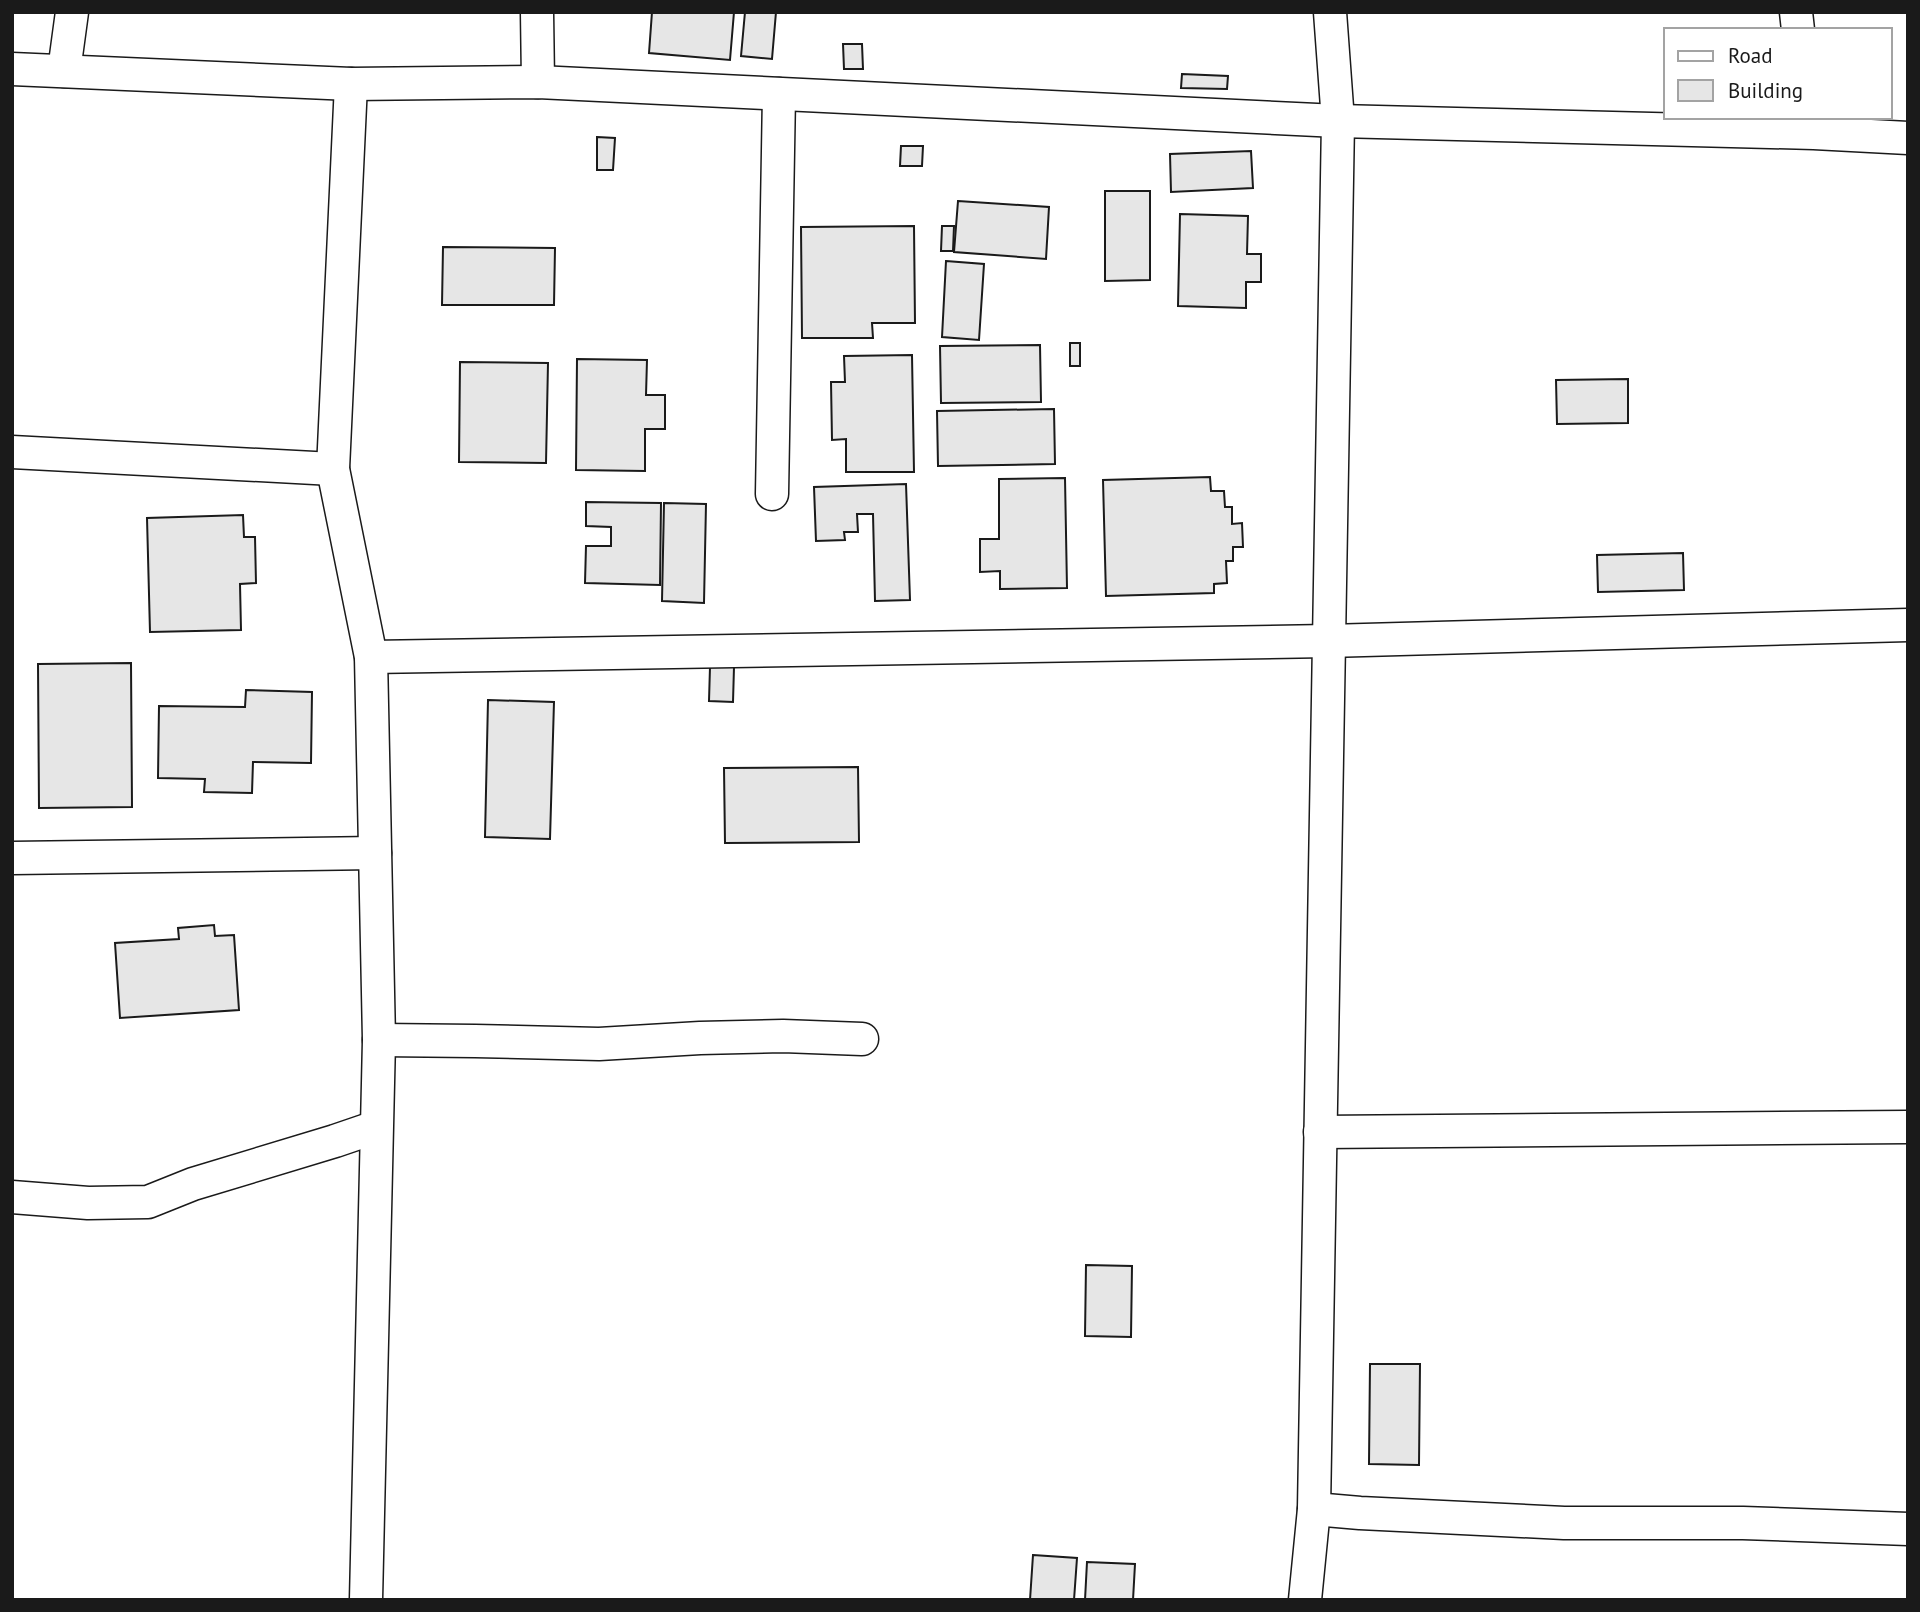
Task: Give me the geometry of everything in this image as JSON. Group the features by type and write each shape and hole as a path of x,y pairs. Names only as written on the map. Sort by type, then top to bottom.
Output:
{"street":[{"path":"64,71 72,12"},
{"path":"537,12 538,82"},
{"path":"1305,1600 1314,1509 1338,121 1330,12"},
{"path":"12,69 351,85 538,82 1338,121 1812,125 1908,138"},
{"path":"351,85 333,469 371,657 379,1040 366,1600"},
{"path":"772,494 779,94"},
{"path":"12,452 333,469"},
{"path":"371,657 1328,641 1908,625"},
{"path":"12,858 375,853"},
{"path":"379,1040 599,1044 783,1036 862,1039"},
{"path":"12,1197 88,1203 148,1202 193,1184 376,1127"},
{"path":"1320,1132 1908,1127"},
{"path":"1314,1509 1564,1523 1743,1523 1908,1529"}],"building":[{"path":"652,12 734,12 730,60 649,53"},
{"path":"745,12 776,12 772,59 741,56"},
{"path":"843,44 862,44 863,69 844,69"},
{"path":"1182,74 1228,76 1227,89 1181,88"},
{"path":"597,137 615,138 613,170 597,170"},
{"path":"901,146 923,146 922,166 900,166"},
{"path":"1251,151 1253,188 1171,192 1170,154"},
{"path":"1105,191 1150,191 1150,280 1105,281"},
{"path":"958,201 1049,207 1046,259 954,252"},
{"path":"1180,214 1248,216 1247,254 1261,254 1261,282 1246,282 1246,308 1178,306"},
{"path":"914,226 915,323 872,323 873,338 802,338 801,227"},
{"path":"942,226 954,226 953,251 941,251"},
{"path":"443,247 555,248 554,305 442,305"},
{"path":"946,261 984,264 979,340 942,337"},
{"path":"1070,343 1080,343 1080,366 1070,366"},
{"path":"1040,345 1041,402 941,403 940,346"},
{"path":"912,355 914,472 846,472 846,439 832,440 831,382 845,382 844,356"},
{"path":"577,359 647,360 646,395 665,395 665,429 645,429 645,471 576,470"},
{"path":"460,362 548,363 546,463 459,462"},
{"path":"1628,379 1628,423 1557,424 1556,380"},
{"path":"1054,409 1055,464 938,466 937,411"},
{"path":"1210,477 1211,491 1224,491 1225,507 1232,507 1232,524 1242,523 1243,547 1233,547 1233,561 1226,561 1227,583 1214,584 1214,593 1106,596 1103,480"},
{"path":"1065,478 1067,588 1000,589 1000,571 980,572 980,539 999,539 999,479"},
{"path":"906,484 910,600 875,601 873,514 857,514 858,532 844,532 845,540 816,541 814,487"},
{"path":"586,502 661,503 660,585 585,583 586,546 611,546 611,527 586,526"},
{"path":"664,503 706,504 704,603 662,601"},
{"path":"243,515 244,537 255,537 256,583 240,584 241,630 150,632 147,518"},
{"path":"1683,553 1684,590 1598,592 1597,555"},
{"path":"131,663 132,807 39,808 38,664"},
{"path":"710,667 734,667 733,702 709,701"},
{"path":"246,690 312,692 311,763 253,762 252,793 204,792 205,779 158,778 159,706 245,707"},
{"path":"488,700 554,702 550,839 485,837"},
{"path":"858,767 859,842 725,843 724,768"},
{"path":"214,925 215,936 234,935 239,1010 120,1018 115,943 179,939 178,928"},
{"path":"1086,1265 1132,1266 1131,1337 1085,1336"},
{"path":"1370,1364 1420,1364 1419,1465 1369,1464"},
{"path":"1033,1555 1077,1558 1074,1600 1030,1600"},
{"path":"1087,1562 1135,1564 1133,1600 1085,1600"}]}
